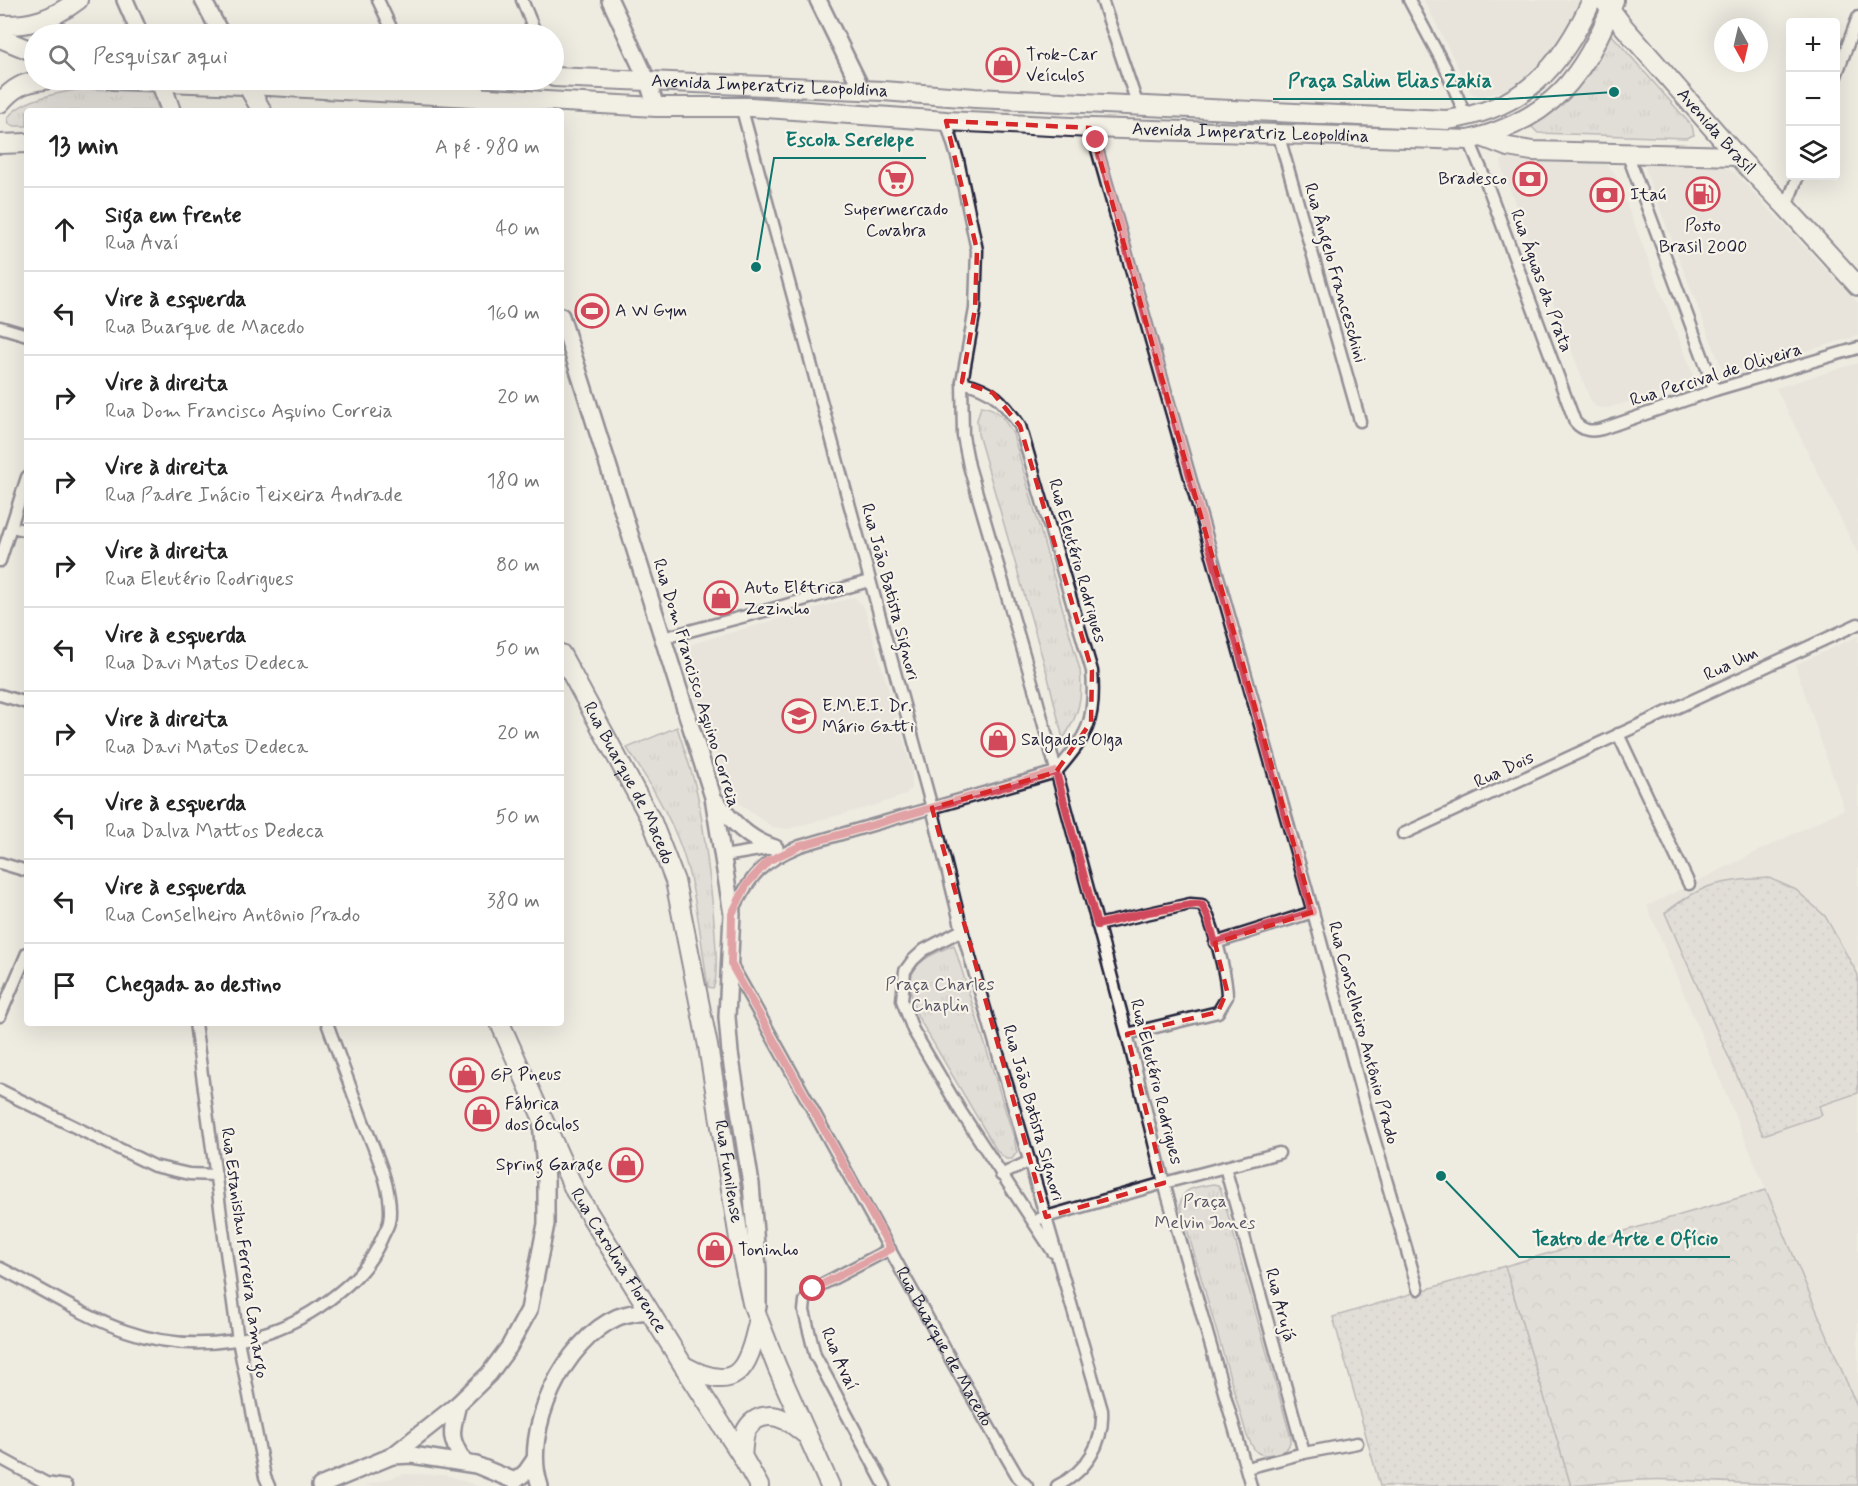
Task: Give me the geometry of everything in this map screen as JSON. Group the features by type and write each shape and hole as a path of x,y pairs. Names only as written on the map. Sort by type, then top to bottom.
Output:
{"main road":[{"path":"0,25 19,25 49,19 78,0"},
{"name":"Avenida Imperatriz Leopoldina","path":"564,78 862,90 1138,106 1447,120 1466,117 1495,107 1518,96 1540,79 1560,58 1571,42 1592,0"},
{"name":"Avenida Imperatriz Leopoldina","path":"328,90 483,105 741,106 946,121 1091,128 1475,139 1494,135 1517,123 1559,95 1583,66 1595,44 1609,3"},
{"name":"Avenida Brasil","path":"1609,3 1737,156 1858,286"},
{"path":"0,38 24,48"},
{"path":"0,103 13,89 24,85"},
{"path":"164,90 170,108"},
{"path":"250,90 259,108"},
{"path":"837,112 856,98 862,90"},
{"path":"1475,139 1532,151 1737,156"},
{"path":"0,144 24,142"},
{"name":"Rua Buarque de Macedo","path":"564,660 651,822 675,881"},
{"name":"Rua Funilense","path":"675,881 708,1046 741,1251 758,1322 830,1486"},
{"name":"Rua Carolina Florence","path":"501,1026 575,1191 759,1486"},
{"path":"682,1365 711,1378 734,1375 742,1369 753,1348 758,1322"},
{"path":"742,1456 745,1434 756,1419 762,1417 776,1417 785,1420 806,1435"}],"street":[{"path":"125,0 136,24"},
{"path":"203,0 216,24"},
{"path":"378,0 389,24"},
{"path":"522,0 532,24"},
{"path":"610,0 648,82 656,107"},
{"path":"818,0 862,90"},
{"path":"1102,0 1138,106"},
{"path":"1409,0 1445,67 1466,117"},
{"path":"1837,72 1858,17"},
{"path":"476,90 483,105"},
{"name":"Rua João Batista Signori","path":"741,106 932,808 962,930 1102,1410 1102,1434 1093,1453 1080,1472 1057,1486"},
{"name":"Rua Eleutério Rodrigues","path":"946,121 958,160 977,250 975,309 962,382 963,436 969,466 1056,772 1127,1034 1164,1183 1251,1486"},
{"name":"Rua Conselheiro Antônio Prado","path":"1091,128 1418,1289"},
{"name":"Rua Ângelo Franceschini","path":"1278,133 1360,422"},
{"name":"Rua Águas da Prata","path":"1475,139 1484,176 1575,422 1584,430"},
{"path":"1627,153 1715,390"},
{"path":"1786,207 1796,180"},
{"name":"Rua Dom Francisco Aquino Correia","path":"564,325 713,797 732,914 727,1017 730,1053 754,1212 758,1269 758,1322"},
{"path":"0,327 24,334"},
{"name":"Rua Percival de Oliveira","path":"1584,430 1602,429 1715,390 1858,348"},
{"name":"Rua Eleutério Rodrigues","path":"962,382 976,385 993,393 1007,406 1020,426 1092,671 1094,697 1091,722 1077,748 1056,772"},
{"path":"0,561 24,487"},
{"path":"12,527 24,530"},
{"path":"663,638 869,580"},
{"name":"Rua Um","path":"1618,734 1858,624"},
{"path":"0,695 24,702"},
{"path":"1618,734 1689,884"},
{"name":"Rua Dois","path":"1403,834 1618,734"},
{"path":"732,914 747,884 768,861 800,846 1056,772"},
{"path":"713,797 732,822 756,840 775,848"},
{"path":"724,856 800,846"},
{"path":"0,863 24,870"},
{"path":"1097,925 1148,912 1202,905 1223,968 1227,997 1218,1012 1127,1034"},
{"path":"1215,943 1312,912"},
{"path":"962,930 924,950 913,960 905,971 902,1000 914,1030 961,1112 1032,1222 1059,1259"},
{"path":"0,1016 24,960"},
{"name":"Rua Buarque de Macedo","path":"731,964 891,1249 932,1329 1020,1482 1027,1486"},
{"name":"Rua Estanislau Ferreira Camargo","path":"195,1026 238,1340 265,1477 269,1486"},
{"path":"0,1268 93,1317 125,1331 156,1340 197,1344 238,1340 274,1330 310,1314 364,1270 389,1222 388,1187 328,1026"},
{"path":"0,1090 154,1166 189,1174 216,1175"},
{"path":"320,1486 392,1456 458,1404 489,1374 509,1347 529,1310 546,1224 546,1180 540,1115"},
{"path":"1032,1222 1164,1183 1279,1153"},
{"path":"1001,1175 1030,1161"},
{"name":"Rua Arujá","path":"1225,1167 1304,1453"},
{"name":"Rua Avaí","path":"885,1486 815,1355 804,1311 805,1301 813,1289 891,1249"},
{"path":"540,1486 535,1472 539,1429 551,1389 568,1360 596,1330 616,1318 649,1311"},
{"path":"458,1404 453,1436 454,1447 465,1463"},
{"path":"1247,1468 1304,1453 1358,1443"},
{"path":"392,1456 412,1455 476,1465 519,1483 535,1459"},
{"path":"0,1458 47,1484 66,1486"}],"highlighted area":[{"path":"946,121 1091,128 1096,140 1313,912 1215,943 1227,991 1218,1012 1127,1034 1164,1183 1046,1217 932,808 1056,772 1091,722 1092,671 1020,426 993,393 962,382 975,309 977,250"}],"shaded area":[{"path":"1424,0 1579,0 1579,6 1568,30 1541,67 1505,90 1482,97 1471,93"},
{"path":"1510,157 1604,161 1614,172 1693,374 1690,385 1607,408 1596,407 1590,399 1503,172 1501,160"},
{"path":"1649,162 1718,163 1735,173 1858,303 1858,336 1734,372 1727,373 1722,369 1647,176 1645,166"},
{"path":"1858,363 1858,554 1776,388"},
{"name":"E.M.E.I. Dr. Mário Gatti","path":"854,597 864,607 912,769 911,788 905,795 876,805 788,829 772,827 737,802 727,787 694,692 685,652 695,643"},
{"path":"1858,636 1858,1409 1647,906 1844,809 1795,665"},
{"path":"404,1474 446,1475 478,1486 364,1486"}],"green space":[{"path":"1612,35 1692,126 1694,135 1686,138 1538,133 1530,125 1606,38"},
{"path":"77,90 152,91 158,108 24,108 24,126 9,124 8,118 21,106 53,94"},
{"path":"981,406 997,412 1013,434 1080,670 1079,706 1063,739 1048,677 978,434 977,420"},
{"path":"677,727 695,785 704,832 716,954 716,976 713,988 708,987 695,901 677,836 627,748"},
{"path":"1769,878 1796,890 1825,916 1858,975 1858,1093 1819,1106 1822,1115 1763,1135 1665,913 1702,889 1725,882"},
{"name":"Praça Charles Chaplin","path":"954,945 1014,1138 1017,1152 1012,1159 1006,1159 997,1151 918,1017 913,1002 910,989 914,970 929,957"},
{"name":"Praça Melvin Jones","path":"1213,1184 1218,1185 1221,1190 1291,1438 1288,1447 1274,1454 1258,1453 1247,1436 1180,1205 1187,1191"},
{"path":"1766,1190 1858,1409 1858,1485 1664,1480 1571,1486 1505,1266"},
{"path":"1505,1266 1571,1486 1380,1486 1333,1317"}],"place":[{"name":"Trok-Car Veículos","path":"1003,65"},
{"name":"Praça Salim Elias Zakia","path":"1614,92"},
{"name":"Supermercado Covabra","path":"896,179"},
{"name":"Bradesco","path":"1530,179"},
{"name":"Posto Brasil 2000","path":"1703,194"},
{"name":"Itaú","path":"1607,195"},
{"name":"Escola Serelepe","path":"756,267"},
{"name":"A W Gym","path":"592,311"},
{"name":"Auto Elétrica Zezinho","path":"721,598"},
{"name":"E.M.E.I. Dr. Mário Gatti","path":"799,716"},
{"name":"Salgados Olga","path":"998,740"},
{"name":"GP Pneus","path":"467,1075"},
{"name":"Fábrica dos Óculos","path":"482,1114"},
{"name":"Spring Garage","path":"626,1165"},
{"name":"Teatro de Arte e Ofício","path":"1441,1176"},
{"name":"Toninho","path":"715,1250"}],"route":[{"path":"813,1289 891,1249 835,1153 731,964 732,914 747,884 768,861 800,846 1056,772 1097,925 1148,912 1197,904 1202,905 1205,910 1215,943 1312,912 1096,140"}]}
